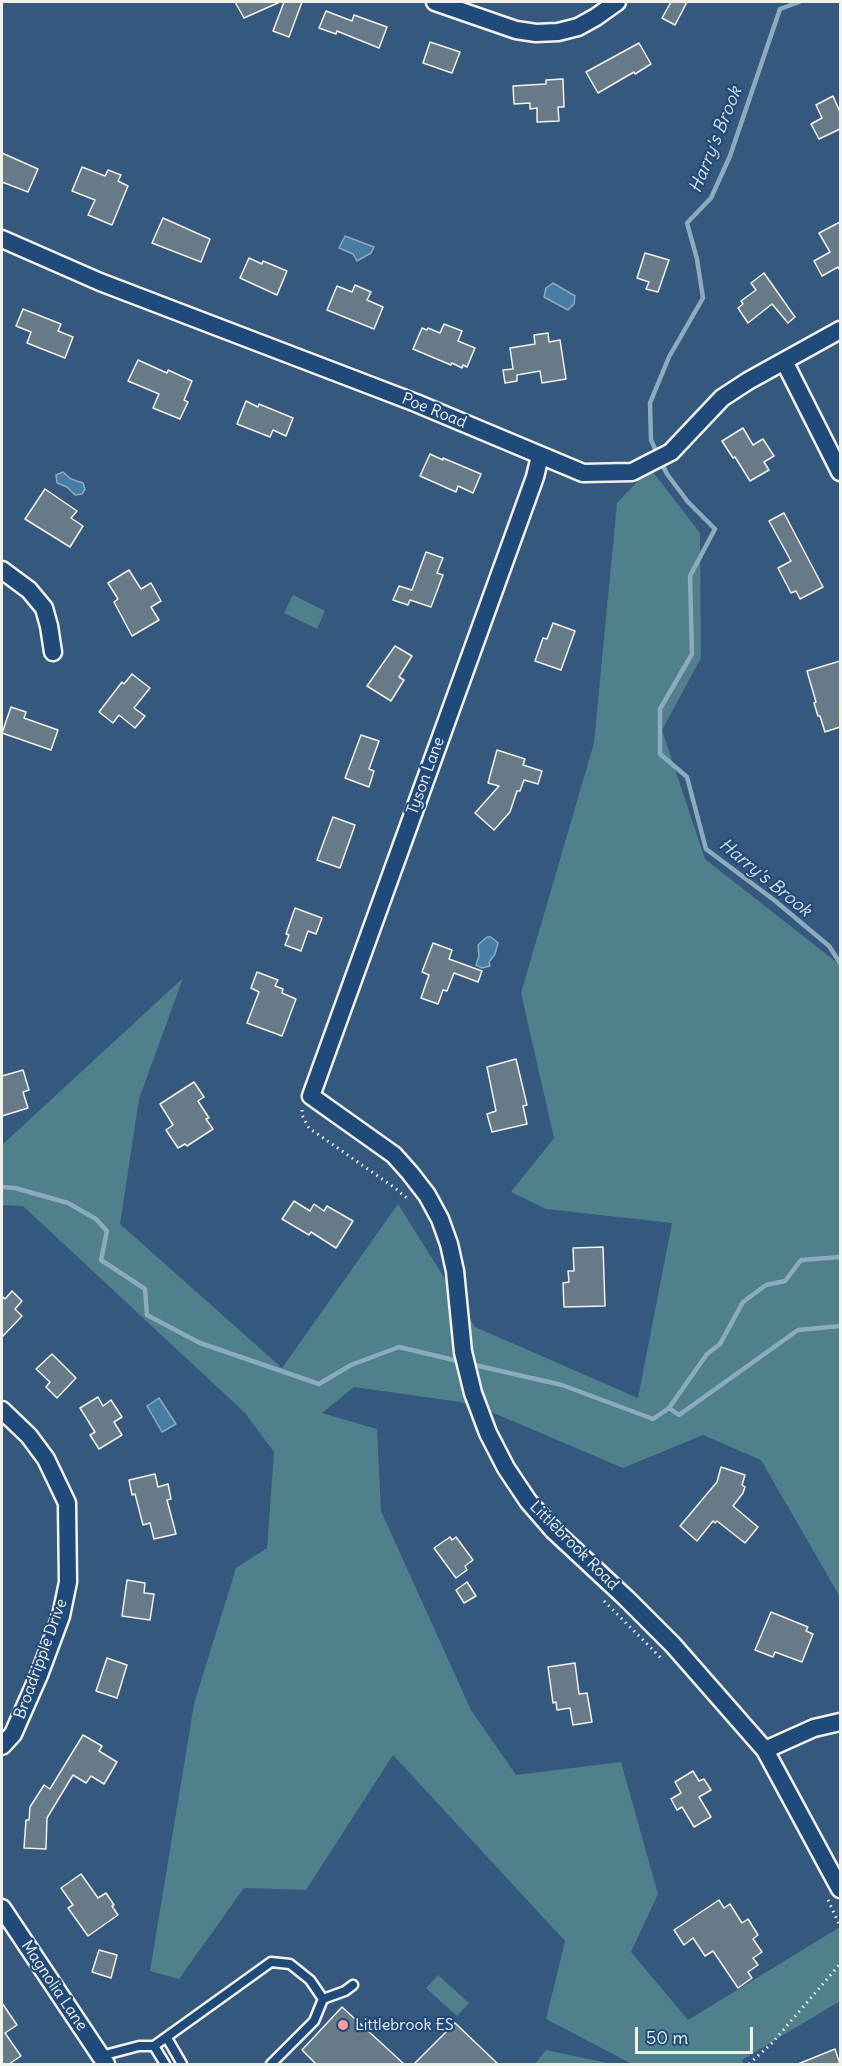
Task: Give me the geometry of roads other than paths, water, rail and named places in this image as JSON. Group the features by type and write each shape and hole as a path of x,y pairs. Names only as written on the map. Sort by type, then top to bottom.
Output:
{"street":[{"path":"435,2 516,30 536,33 558,32 578,27 617,2"},
{"name":"Poe Road","path":"2,239 100,282 416,403 583,473 632,472 671,452 722,398 840,330"},
{"path":"784,361 840,472"},
{"name":"Tyson Lane","path":"307,1101 527,498 540,456"},
{"path":"2,570 28,590 44,608 53,652"},
{"name":"Littlebrook Road","path":"307,1101 394,1155 427,1195 440,1219 449,1244 455,1271 463,1352 469,1374 488,1433 506,1468 528,1501 554,1531 673,1645 765,1750 833,1892"},
{"name":"Broadripple Drive","path":"2,1410 29,1436 46,1459 67,1503 68,1582 61,1616 39,1675 13,1734 2,1746"},
{"path":"765,1750 814,1728 840,1722"},
{"name":"Magnolia Lane","path":"2,1908 104,2060"}],"lane":[{"path":"104,2060 139,2046 154,2046 271,1962 290,1964 310,1980 323,1999"},
{"path":"271,2064 314,2021 323,1999 345,1991 353,1985"},
{"path":"167,2038 182,2064"},
{"path":"154,2046 165,2064"}],"water":[{"path":"345,236 374,247 371,253 357,261 353,254 339,248"},
{"path":"553,283 575,296 574,304 568,310 544,297 546,288"},
{"path":"63,472 71,479 83,483 85,489 82,494 75,495 67,487 57,483 56,475"},
{"path":"487,937 491,937 498,943 495,954 489,962 490,966 482,968 476,965 479,956 478,945"},
{"path":"159,1398 176,1424 162,1432 147,1406"}],"waterway":[{"name":"Harry's Brook","path":"658,455 651,440 650,403 669,357 703,298 697,259 687,223 711,198 730,156 780,9 799,2"},
{"name":"Harry's Brook","path":"661,462 688,502 715,529 690,576 692,654 660,709 660,754 687,777 706,849 774,900 829,946 840,963"},
{"path":"2,1187 15,1188 68,1203 96,1219 107,1231 101,1260 145,1289 147,1315 200,1343 319,1384 351,1365 399,1347 462,1362"},
{"path":"669,1408 707,1354 720,1344 743,1302 766,1285 785,1281 801,1260 840,1257"},
{"path":"470,1364 562,1385 653,1419 669,1408 679,1415 798,1330 840,1326"}],"place":[{"name":"Littlebrook ES","path":"343,2025"}]}
